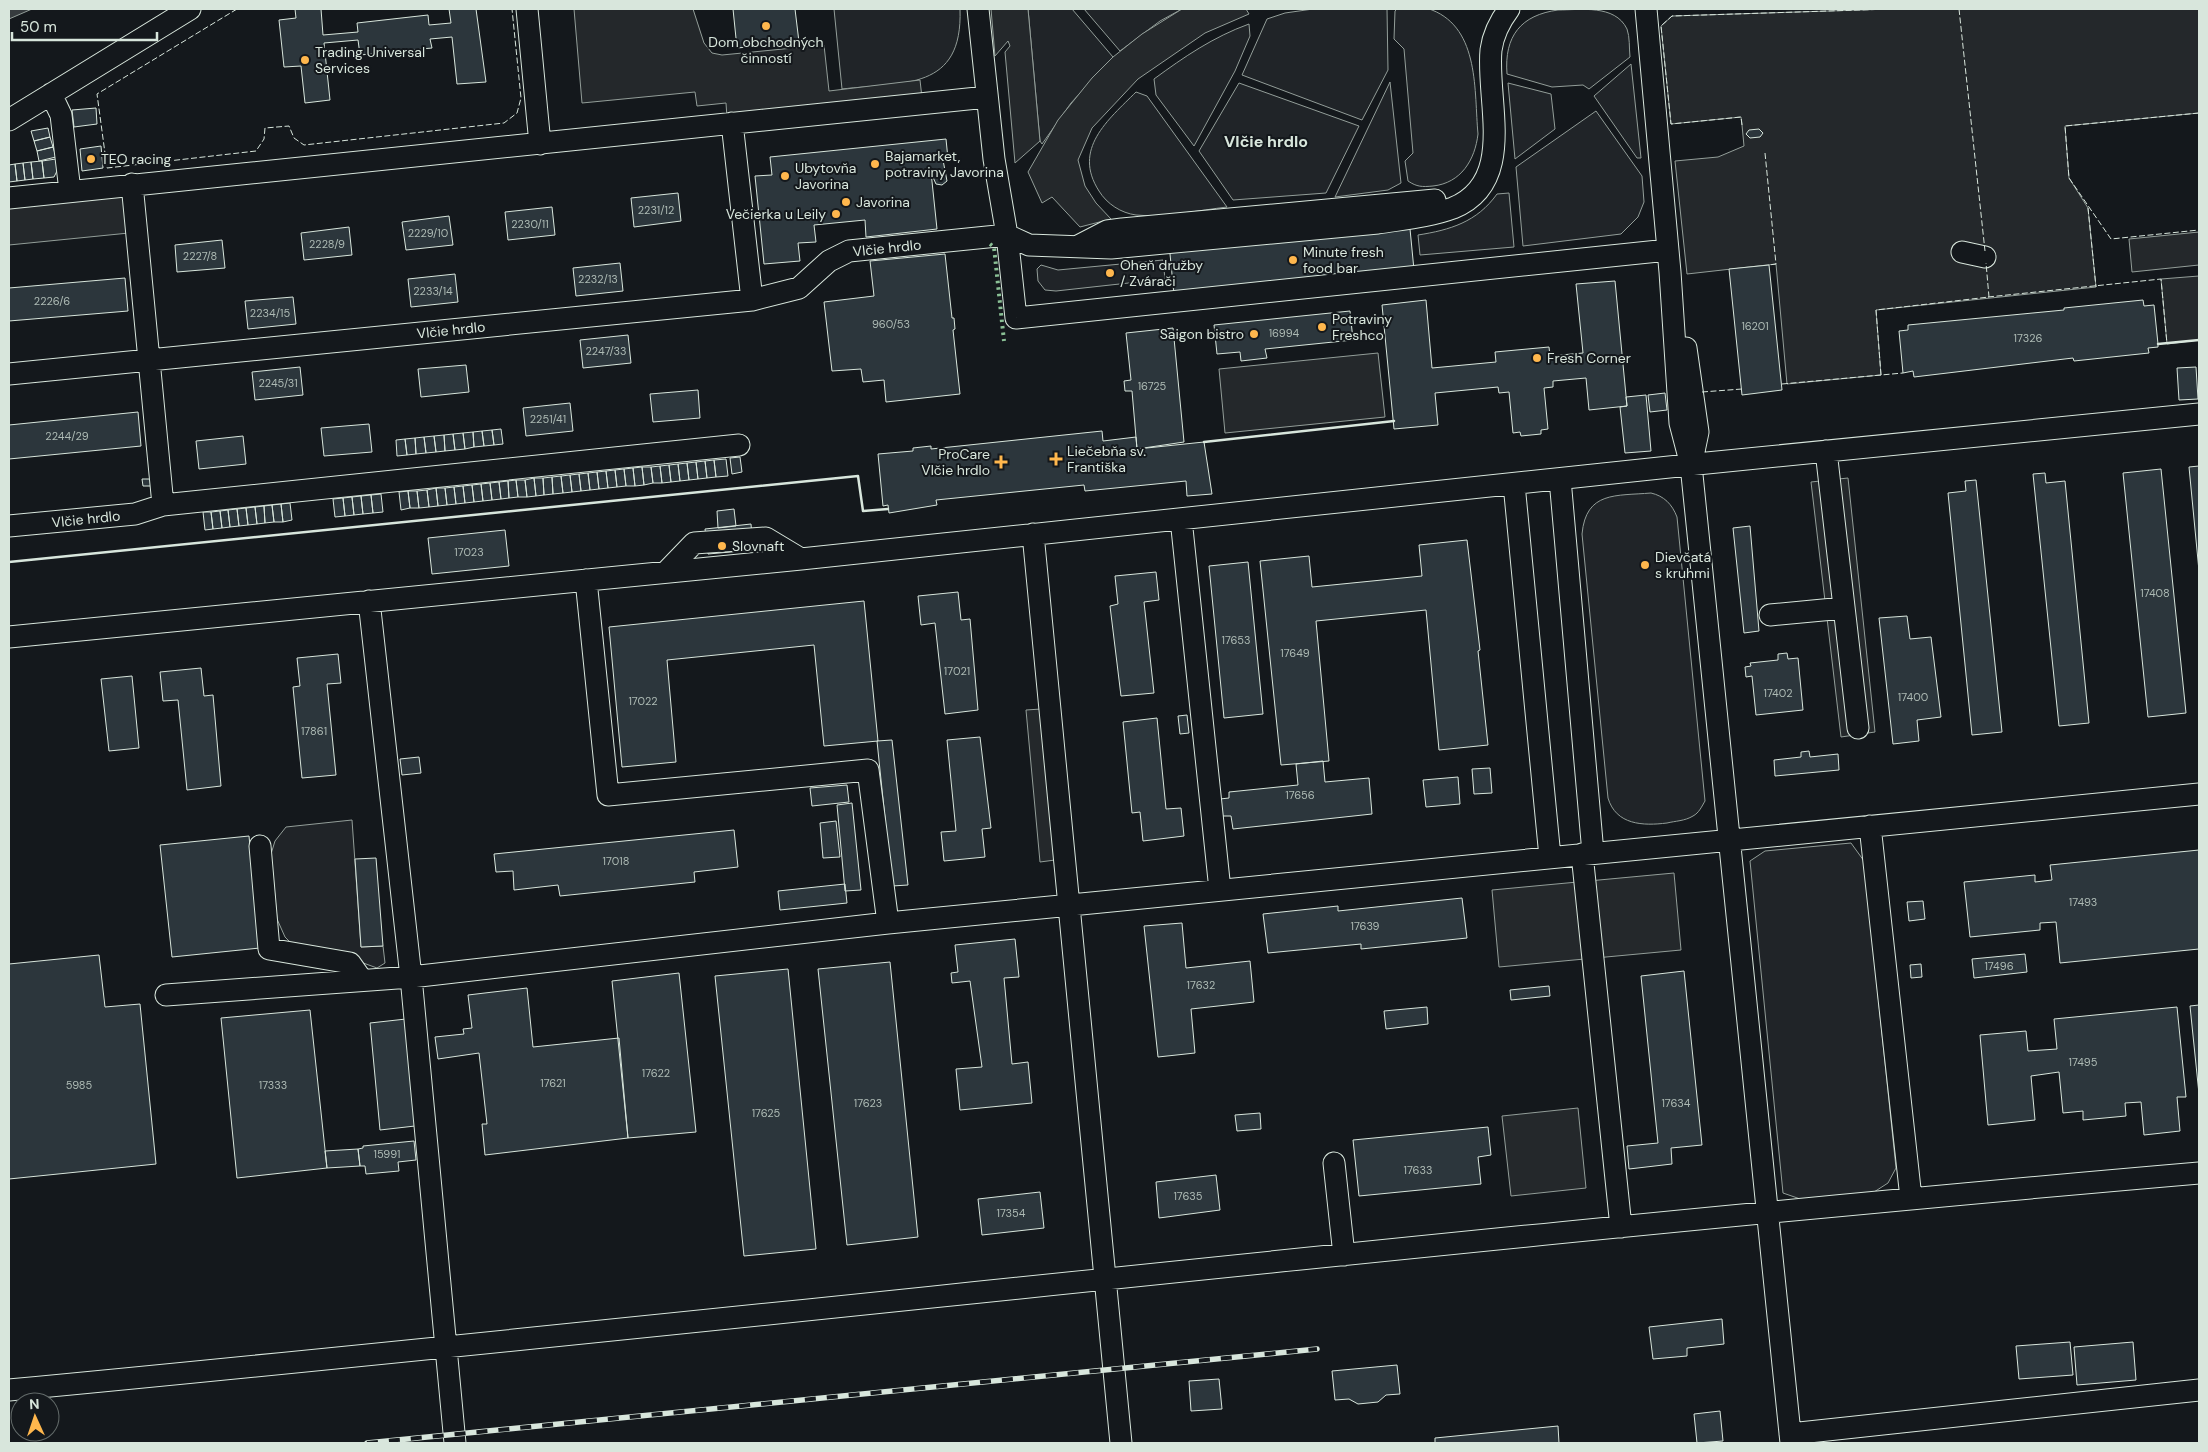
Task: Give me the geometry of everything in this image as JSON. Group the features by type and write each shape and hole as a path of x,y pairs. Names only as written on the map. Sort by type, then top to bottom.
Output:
{"street":[{"path":"9,120 190,9"},
{"path":"527,9 540,144"},
{"path":"978,9 994,159 1007,234 1016,318 1668,250"},
{"path":"1007,234 1029,245 1073,247 1107,232 1122,229 1439,200 1462,193 1488,175 1493,158 1491,51 1495,33 1509,9"},
{"path":"1646,9 1670,272 1680,423 1691,465 1790,1439 2199,1390"},
{"path":"51,94 61,115 70,191"},
{"path":"9,198 987,97"},
{"path":"732,123 752,300"},
{"path":"132,184 163,505"},
{"name":"Vlčie hrdlo","path":"9,374 752,300 799,288 830,261 849,252 1007,234"},
{"path":"1962,252 1985,257"},
{"path":"9,637 801,559 1691,465 2199,414"},
{"name":"Vlčie hrdlo","path":"9,526 135,514 163,505 739,444"},
{"path":"1826,451 1858,728"},
{"path":"1560,479 1588,854 1621,1227"},
{"path":"1514,484 1550,857"},
{"path":"1182,519 1220,890"},
{"path":"1032,534 1121,1443"},
{"path":"586,580 608,795 868,770 888,923"},
{"path":"369,601 411,977 455,1443"},
{"path":"1770,615 1844,608"},
{"path":"166,995 411,977 888,923 2199,794"},
{"path":"1870,826 1911,1198"},
{"path":"260,846 269,949 350,963 362,980"},
{"path":"1334,1163 1344,1255"},
{"path":"9,1390 446,1348 1767,1212 2199,1172"}],"shaded area":[{"path":"9,9 32,9 9,19"},
{"path":"574,9 693,9 704,43 712,53 722,55 824,45 829,91 920,80 922,98 727,118 726,103 697,106 695,92 582,103"},
{"path":"834,9 960,9 958,36 952,55 940,69 925,77 887,85 842,89"},
{"path":"991,9 1028,9 1040,141 1015,163 1005,52 1010,46 1008,41 995,56"},
{"path":"1028,9 1072,9 1113,57 1071,103 1042,144 1040,141"},
{"path":"1084,9 1182,9 1160,21 1120,51"},
{"path":"1182,9 1246,9 1249,14 1205,33 1138,79 1092,128 1078,160 1085,186 1096,203 1111,219 1080,227 1052,197 1042,203 1028,172 1058,120 1092,78 1113,57 1142,34"},
{"path":"1313,9 1387,9 1388,70 1362,120 1242,75 1267,19 1285,13"},
{"path":"1397,9 1428,9 1448,19 1459,31 1472,63 1478,134 1474,153 1465,169 1459,175 1443,184 1423,186 1408,181 1405,161 1413,153 1404,49 1394,39 1395,11"},
{"path":"1586,9 1614,15 1627,29 1630,57 1589,89 1583,85 1552,87 1507,74 1508,49 1512,38 1518,30 1525,22 1534,17 1558,10"},
{"path":"1891,9 2199,9 2199,113 2065,126 2069,178 2088,208 2096,287 1876,310 1881,375 1787,384 1776,264 1687,274 1675,161 1718,157 1744,146 1742,125 1741,117 1671,124 1661,26 1672,16"},
{"path":"1249,24 1250,36 1235,71 1194,146 1156,95 1154,79 1199,48"},
{"path":"1631,64 1641,158 1637,158 1594,96"},
{"path":"1390,82 1401,183 1388,190 1335,197"},
{"path":"1239,83 1359,126 1326,193 1233,200 1199,151"},
{"path":"1508,83 1551,94 1555,129 1515,159"},
{"path":"1136,92 1147,96 1227,207 1169,215 1146,216 1130,214 1120,210 1102,196 1092,176 1089,162 1091,149 1105,125"},
{"path":"1596,111 1642,176 1644,202 1638,217 1621,234 1523,246 1516,167"},
{"path":"1509,193 1514,247 1420,255 1418,235 1462,223 1481,212 1497,194"},
{"path":"124,195 129,233 9,245 9,207"},
{"path":"2199,232 2199,265 2132,272 2129,239"},
{"path":"1163,260 1165,279 1056,291 1045,290 1038,281 1037,269 1041,265 1058,270"},
{"path":"2199,276 2199,340 2167,344 2161,279"},
{"path":"1378,353 1385,417 1225,433 1219,369"},
{"path":"1848,478 1875,732 1841,737 1811,482"},
{"path":"1651,493 1667,501 1677,517 1705,801 1697,813 1690,818 1667,823 1640,824 1624,819 1617,814 1608,798 1582,534 1585,520 1596,503 1605,498 1615,496"},
{"path":"1041,709 1055,860 1040,862 1026,710"},
{"path":"352,820 361,947 383,946 385,963 377,968 355,960 294,946 285,937 277,919 271,854 275,841 286,827"},
{"path":"1851,843 1864,861 1896,1168 1888,1183 1874,1192 1806,1201 1783,1193 1750,861 1765,851"},
{"path":"1674,873 1681,950 1499,967 1492,890"},
{"path":"1578,1108 1586,1188 1511,1196 1502,1116"}],"building":[{"name":"Trading Universal Services","path":"295,9 321,9 323,35 358,32 357,23 428,15 429,25 451,23 449,9 476,9 486,82 457,84 452,37 430,39 432,48 360,55 358,40 324,43 330,100 305,103 301,66 284,67 279,20 296,18"},
{"name":"Dom obchodných činností","path":"733,9 795,9 799,42 737,48"},
{"path":"96,108 97,124 74,127 72,110"},
{"path":"48,128 50,137 34,141 31,131"},
{"path":"1759,129 1763,133 1760,137 1750,138 1746,134 1749,130"},
{"path":"50,137 53,147 37,151 34,141"},
{"name":"Javorina","path":"946,139 948,159 943,160 947,181 942,185 936,184 932,175 934,171 931,172 937,229 866,237 865,220 814,225 816,242 798,243 800,261 764,264 755,176 772,175 770,157"},
{"name":"TEO racing","path":"101,146 103,168 82,171 80,149"},
{"path":"53,147 56,157 39,161 37,151"},
{"path":"56,159 57,171 54,177 44,178 42,161"},
{"path":"42,161 44,178 33,179 31,162"},
{"path":"31,162 33,179 25,180 23,163"},
{"path":"23,163 25,180 17,181 15,164"},
{"path":"15,164 17,181 9,182 9,165"},
{"path":"678,193 681,221 634,227 631,198"},
{"path":"1407,198 1414,270 1174,295 1167,223"},
{"path":"552,207 555,235 508,240 505,212"},
{"path":"449,216 453,245 406,250 402,222"},
{"path":"349,227 352,255 304,260 301,233"},
{"path":"222,240 225,268 177,272 175,245"},
{"path":"945,254 952,318 954,318 955,329 953,330 960,394 886,402 884,380 863,382 861,369 832,371 824,302 874,296 870,261"},
{"path":"620,263 623,291 576,296 573,268"},
{"path":"1769,265 1782,390 1742,395 1729,269"},
{"path":"455,274 458,302 411,307 408,279"},
{"path":"125,278 128,311 9,321 9,288"},
{"path":"1615,281 1627,406 1589,410 1586,378 1553,381 1553,387 1544,388 1548,429 1541,430 1541,434 1521,436 1520,432 1513,433 1509,392 1499,393 1498,387 1435,393 1438,425 1394,429 1382,305 1426,300 1432,368 1496,362 1495,352 1549,347 1550,356 1583,353 1576,284"},
{"path":"293,297 296,324 248,329 245,301"},
{"path":"2143,300 2144,306 2154,305 2158,347 2148,348 2149,353 2074,361 2073,358 1914,377 1913,371 1903,373 1899,331 1908,330 1908,325 2064,310 2064,308"},
{"path":"1350,311 1353,340 1265,349 1267,358 1241,361 1240,352 1217,354 1214,325"},
{"path":"1173,328 1184,442 1137,449 1132,391 1125,391 1124,381 1131,380 1126,333"},
{"path":"628,335 631,363 583,368 580,340"},
{"path":"466,365 469,392 421,397 418,369"},
{"path":"300,367 303,395 255,400 252,372"},
{"path":"2196,367 2198,399 2179,400 2177,368"},
{"path":"698,390 700,418 653,422 650,394"},
{"path":"1665,393 1667,410 1650,412 1648,395"},
{"path":"1646,395 1651,451 1625,453 1620,407 1627,406 1626,397"},
{"path":"570,403 573,431 526,436 523,408"},
{"path":"138,412 141,446 9,459 9,425"},
{"path":"369,424 372,452 324,456 321,428"},
{"path":"501,429 503,444 494,445 492,430"},
{"path":"492,430 494,445 484,446 482,431"},
{"path":"482,431 484,446 474,447 473,432"},
{"path":"1102,431 1103,441 1136,437 1137,449 1204,442 1212,494 1187,496 1186,481 1085,491 1084,485 936,500 937,505 889,513 888,505 883,506 878,454 913,451 913,448 931,446 931,449"},
{"path":"473,432 474,447 465,449 463,433"},
{"path":"463,433 465,449 455,450 453,434"},
{"path":"453,434 455,450 445,451 444,435"},
{"path":"444,435 445,451 436,452 434,436"},
{"path":"243,436 246,464 199,469 196,441"},
{"path":"434,436 436,452 426,453 424,437"},
{"path":"424,437 426,453 416,454 415,438"},
{"path":"415,438 416,454 407,455 405,439"},
{"path":"405,439 407,455 397,456 396,440"},
{"path":"740,457 742,472 732,474 730,458"},
{"path":"726,459 728,476 716,477 714,460"},
{"path":"714,460 716,477 707,478 705,461"},
{"path":"705,461 707,478 698,479 696,462"},
{"path":"696,462 698,479 689,480 687,463"},
{"path":"687,463 689,480 680,481 678,464"},
{"path":"678,464 680,481 671,482 669,465"},
{"path":"669,465 671,482 662,483 660,466"},
{"path":"660,466 662,483 653,483 651,467"},
{"path":"2199,466 2199,571 2189,467"},
{"path":"642,467 644,485 635,486 633,468"},
{"path":"642,467 651,467 653,483 644,485"},
{"path":"633,468 635,486 626,486 624,469"},
{"path":"624,469 626,486 617,487 615,470"},
{"path":"2161,469 2186,713 2148,717 2123,473"},
{"path":"615,470 617,487 608,488 606,471"},
{"path":"606,471 608,488 599,489 597,472"},
{"path":"597,472 599,489 590,490 588,473"},
{"path":"588,473 590,490 581,491 579,474"},
{"path":"2045,473 2046,483 2065,481 2089,723 2059,726 2033,474"},
{"path":"579,474 581,491 572,492 570,475"},
{"path":"570,475 572,492 563,493 561,476"},
{"path":"561,476 563,493 553,494 552,477"},
{"path":"552,477 553,494 544,495 543,478"},
{"path":"534,478 536,496 527,497 525,480"},
{"path":"534,478 543,478 544,495 536,496"},
{"path":"142,479 151,479 151,486 143,486"},
{"path":"516,480 518,497 509,498 508,481"},
{"path":"516,480 525,480 527,497 518,497"},
{"path":"1976,480 2002,732 1972,735 1948,493 1966,491 1965,481"},
{"path":"508,481 509,498 501,499 499,482"},
{"path":"499,482 501,499 492,500 490,483"},
{"path":"490,483 492,500 483,501 481,484"},
{"path":"481,484 483,501 474,502 472,485"},
{"path":"472,485 474,502 465,503 463,486"},
{"path":"463,486 465,503 456,504 454,487"},
{"path":"454,487 456,504 447,505 445,488"},
{"path":"436,488 445,488 447,505 438,506"},
{"path":"436,488 438,506 429,507 427,490"},
{"path":"427,490 429,507 419,508 417,491"},
{"path":"408,491 417,491 419,508 410,508"},
{"path":"408,491 410,508 401,510 399,492"},
{"path":"381,494 383,512 373,513 371,495"},
{"path":"371,495 373,513 363,514 361,496"},
{"path":"361,496 363,514 354,515 352,497"},
{"path":"352,497 354,515 345,516 343,498"},
{"path":"343,498 345,516 335,517 333,499"},
{"path":"290,503 292,520 283,522 281,504"},
{"path":"281,504 283,522 274,522 272,505"},
{"path":"272,505 274,522 265,523 264,506"},
{"path":"264,506 265,523 257,524 255,507"},
{"path":"255,507 257,524 248,525 246,508"},
{"path":"246,508 248,525 239,526 237,509"},
{"path":"237,509 239,526 230,527 228,510"},
{"path":"734,509 736,526 718,528 717,511"},
{"path":"228,510 230,527 222,528 220,511"},
{"path":"220,511 222,528 213,529 211,512"},
{"path":"203,512 211,512 213,529 205,530"},
{"path":"751,524 753,550 708,554 705,529"},
{"path":"1750,526 1759,631 1744,633 1733,528"},
{"path":"505,530 509,566 432,574 428,538"},
{"path":"1467,540 1480,650 1478,651 1488,745 1439,750 1426,610 1316,621 1329,761 1281,765 1260,561 1309,556 1312,587 1422,576 1419,545"},
{"path":"1248,562 1263,714 1224,718 1209,566"},
{"path":"1156,572 1159,600 1144,602 1154,693 1121,696 1110,606 1118,604 1115,576"},
{"path":"958,592 961,620 970,619 978,710 945,714 935,623 921,625 918,596"},
{"path":"864,601 878,741 824,746 814,645 667,660 676,762 622,767 609,627"},
{"path":"1907,616 1910,639 1931,637 1941,717 1917,720 1919,741 1893,744 1879,618"},
{"path":"1787,653 1788,659 1798,658 1803,710 1756,715 1752,676 1746,677 1745,667 1751,666 1750,663 1778,660 1778,654"},
{"path":"338,654 341,683 327,684 336,775 302,778 293,687 300,686 297,658"},
{"path":"201,668 204,696 213,695 221,786 187,790 178,700 163,701 160,672"},
{"path":"132,676 139,748 109,751 101,679"},
{"path":"1187,715 1189,733 1180,734 1178,716"},
{"path":"1157,718 1166,809 1181,808 1184,836 1143,841 1140,812 1132,813 1123,722"},
{"path":"980,737 991,828 982,829 985,857 944,861 941,832 956,831 947,740"},
{"path":"892,740 908,885 892,886 877,741"},
{"path":"1809,751 1810,757 1838,754 1839,770 1775,776 1774,760 1801,757 1801,752"},
{"path":"419,757 421,773 402,775 400,759"},
{"path":"1323,761 1325,782 1369,778 1372,814 1233,829 1231,816 1222,816 1220,799 1229,798 1229,792 1298,785 1296,764"},
{"path":"1490,768 1492,793 1474,794 1472,769"},
{"path":"1458,777 1460,804 1426,807 1423,780"},
{"path":"847,785 849,802 812,806 810,788"},
{"path":"852,803 861,890 845,891 837,805"},
{"path":"836,821 840,857 823,858 820,823"},
{"path":"734,830 738,867 694,872 695,882 560,896 558,885 514,890 513,871 496,872 494,854"},
{"path":"249,836 260,948 172,957 160,845"},
{"path":"2199,850 2199,949 2060,963 2056,922 2040,923 2040,930 1970,937 1964,882 2035,875 2035,882 2052,880 2050,865"},
{"path":"376,858 383,946 361,947 355,859"},
{"path":"845,884 847,903 780,910 778,891"},
{"path":"1462,898 1467,938 1361,949 1361,944 1268,953 1263,914 1338,906 1338,911"},
{"path":"1923,901 1925,919 1909,921 1907,902"},
{"path":"1182,923 1186,968 1250,961 1254,1002 1191,1009 1195,1053 1158,1057 1144,926"},
{"path":"1015,939 1019,977 1004,978 1012,1064 1028,1062 1032,1103 960,1110 956,1069 982,1067 970,981 952,983 951,973 958,972 955,945"},
{"path":"2025,954 2027,972 1974,978 1972,959"},
{"path":"99,955 105,1007 140,1004 156,1164 9,1179 9,964"},
{"path":"890,962 918,1237 847,1245 818,969"},
{"path":"1921,964 1922,977 1911,978 1910,965"},
{"path":"788,969 816,1249 744,1256 715,976"},
{"path":"1684,971 1702,1145 1671,1148 1672,1164 1629,1169 1627,1146 1658,1143 1641,976"},
{"path":"679,973 696,1132 628,1138 612,981"},
{"path":"1549,986 1550,996 1511,1000 1510,990"},
{"path":"527,988 533,1047 619,1038 628,1138 485,1155 482,1124 487,1124 479,1053 438,1059 435,1037 464,1034 463,1029 472,1028 468,995"},
{"path":"2199,1005 2199,1094 2190,1006"},
{"path":"1427,1007 1428,1024 1386,1029 1384,1011"},
{"path":"2177,1007 2186,1097 2177,1097 2180,1131 2144,1135 2141,1102 2125,1103 2126,1116 2083,1120 2083,1111 2063,1113 2059,1072 2031,1076 2035,1120 1988,1125 1980,1035 2026,1031 2028,1051 2057,1049 2054,1019"},
{"path":"310,1010 327,1168 237,1178 221,1018"},
{"path":"406,1019 415,1126 380,1130 370,1023"},
{"path":"1260,1113 1261,1129 1237,1131 1235,1115"},
{"path":"1488,1127 1491,1155 1478,1157 1481,1184 1359,1196 1353,1140"},
{"path":"414,1141 416,1160 398,1162 399,1171 366,1174 365,1166 360,1166 358,1149 363,1148 363,1146"},
{"path":"358,1149 360,1166 327,1168 325,1151"},
{"path":"1216,1175 1220,1210 1159,1218 1156,1182"},
{"path":"1040,1192 1044,1228 982,1235 978,1199"},
{"path":"1722,1319 1724,1344 1687,1348 1687,1356 1653,1359 1649,1327"},
{"path":"2070,1342 2073,1375 2019,1379 2016,1346"},
{"path":"2133,1342 2136,1380 2077,1385 2074,1347"},
{"path":"1397,1365 1400,1394 1386,1395 1378,1402 1358,1404 1349,1399 1335,1400 1332,1371"},
{"path":"1219,1379 1222,1409 1191,1411 1189,1381"},
{"path":"1720,1411 1723,1441 1697,1443 1694,1414"},
{"path":"1558,1426 1559,1443 1435,1443 1435,1438"}],"railway":[{"path":"367,1443 1317,1349"}],"hedge":[{"path":"990,244 994,247 1004,341"}],"fence":[{"path":"237,9 97,94 107,168 256,151 264,139 265,128 289,126 294,138 304,145 504,123 517,113 521,98 512,9"},
{"path":"1742,125 1741,117 1671,124 1661,26 1672,16 1891,9"},
{"path":"1959,9 1985,251"},
{"path":"2199,113 2065,126 2069,178 2111,239 2199,230"},
{"path":"1765,153 1776,264 1769,265"},
{"path":"2088,208 2096,287"},
{"path":"1881,375 1876,310 1989,297 1986,263"},
{"path":"1988,297 2161,279 2167,344"},
{"path":"1782,384 1903,373"},
{"path":"1702,392 1742,389"}],"wall":[{"path":"2158,344 2199,340"},
{"path":"1204,442 1394,421"},
{"path":"9,562 858,476 863,511 888,509"}],"place":[{"name":"Dom obchodných činností","path":"766,26"},
{"name":"Trading Universal Services","path":"305,60"},
{"name":"TEO racing","path":"91,159"},
{"name":"Bajamarket, potraviny Javorina","path":"875,164"},
{"name":"Ubytovňa Javorina","path":"785,176"},
{"name":"Javorina","path":"846,202"},
{"name":"Večierka u Leily","path":"836,214"},
{"name":"Minute fresh food bar","path":"1293,260"},
{"name":"Oheň družby / Zvárači","path":"1110,273"},
{"name":"Potraviny Freshco","path":"1322,327"},
{"name":"Saigon bistro","path":"1254,334"},
{"name":"Fresh Corner","path":"1537,358"},
{"name":"Liečebňa sv. Františka","path":"1056,459"},
{"name":"ProCare Vlčie hrdlo","path":"1001,462"},
{"name":"Slovnaft","path":"722,546"},
{"name":"Dievčatá s kruhmi","path":"1645,565"}],"district":[{"name":"Vlčie hrdlo","path":"1266,141"}]}
